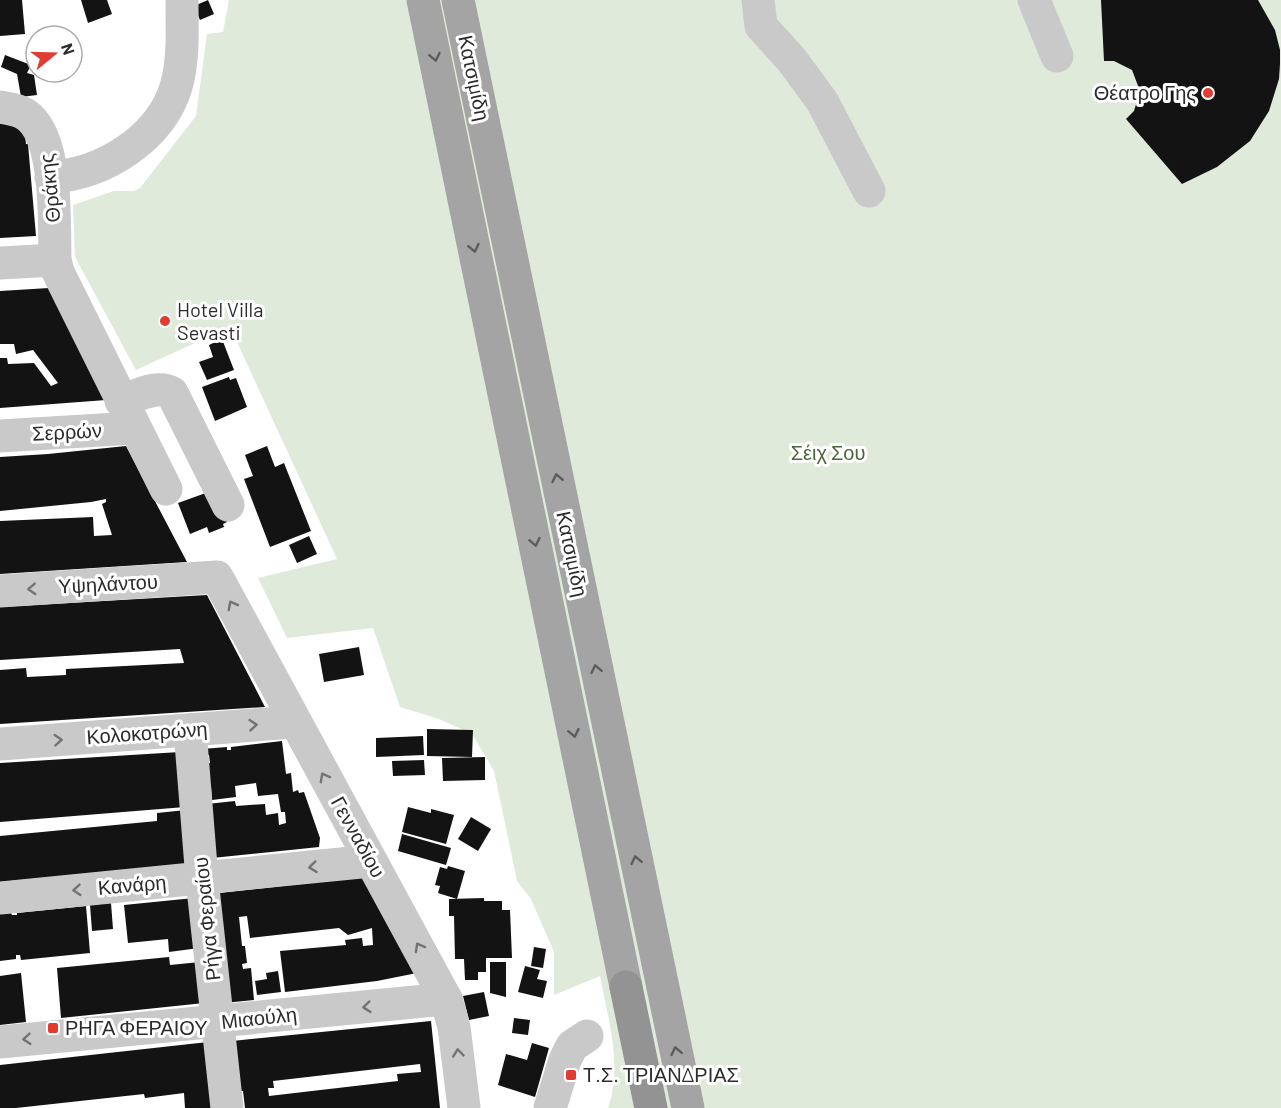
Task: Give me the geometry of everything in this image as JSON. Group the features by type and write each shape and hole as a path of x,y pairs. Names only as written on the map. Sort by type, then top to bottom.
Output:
{"highway":[{"path":"626,987 651,1108"}],"main road":[{"name":"Κατσιμίδη","path":"423,0 626,987"},
{"name":"Κατσιμίδη","path":"458,0 688,1108"}],"street":[{"path":"51,177 82,172 109,161 133,146 158,120 173,96 179,76 182,0"},
{"path":"758,0 761,26 791,59 822,102 870,191"},
{"path":"1034,0 1057,56"},
{"name":"Θράκης","path":"0,107 21,112 35,123 42,135 51,177 56,260 62,282 166,489"},
{"path":"0,263 56,260"},
{"name":"Σερρών","path":"0,436 128,415 156,390 167,390 172,393 228,504"},
{"name":"Υψηλάντου","path":"0,591 217,577"},
{"name":"Γενναδίου","path":"217,577 446,999 454,1027 464,1108"},
{"name":"Κολοκοτρώνη","path":"0,744 294,722"},
{"name":"Ρήγα Φεραίου","path":"190,730 202,879 227,1108"},
{"name":"Κανάρη","path":"0,898 371,861"},
{"name":"Μιαούλη","path":"0,1042 446,999"},
{"path":"550,1108 565,1059 572,1046 587,1035"}],"green space":[{"name":"Σέιχ Σου","path":"229,0 1281,0 1281,1108 608,1108 614,1076 613,1042 600,976 554,995 554,952 531,899 517,881 494,771 472,734 439,719 400,707 373,628 287,638 258,578 337,559 230,327 136,370 75,257 73,205 114,191 134,191 140,188 196,116 207,34 223,32"}],"building":[{"path":"0,0 22,0 24,34 0,36"},
{"path":"81,0 107,0 112,14 88,23"},
{"path":"208,0 214,14 200,20 194,6"},
{"name":"Θέατρο Γης","path":"1101,0 1258,0 1275,30 1280,50 1280,64 1279,79 1269,111 1250,141 1217,167 1182,184 1126,119 1134,111 1140,91 1132,70 1114,61 1104,61"},
{"path":"5,55 24,62 24,84 35,84 37,95 21,97 17,74 1,67"},
{"path":"16,120 28,144 36,236 0,238 0,124"},
{"path":"49,288 106,400 0,408 0,358 7,358 8,364 34,363 51,386 58,383 33,350 16,354 14,344 0,344 0,291"},
{"path":"222,339 234,370 207,380 199,362 213,357 209,345"},
{"path":"229,377 230,380 236,378 247,407 215,421 202,387"},
{"path":"126,446 187,562 0,574 0,521 93,517 94,536 112,535 102,504 106,502 106,499 0,511 0,457"},
{"path":"267,446 275,467 284,463 311,531 270,547 244,479 253,476 245,455"},
{"path":"214,490 227,522 223,524 224,527 209,533 207,527 190,534 178,503"},
{"path":"309,536 317,554 297,563 289,545"},
{"path":"207,595 265,707 0,724 0,670 26,668 27,677 66,675 66,669 184,663 180,649 0,660 0,607"},
{"path":"359,647 364,675 324,682 319,654"},
{"path":"427,729 473,730 472,757 427,756"},
{"path":"423,736 424,755 376,757 376,738"},
{"path":"282,741 286,774 291,773 293,792 298,790 299,793 304,792 320,838 319,847 212,858 207,804 235,801 236,806 265,804 266,815 278,813 279,825 286,823 285,812 281,812 278,794 258,796 256,783 235,786 236,797 212,800 211,787 205,787 203,764 210,763 209,755 202,755 202,749 227,747 227,750 231,750 231,747"},
{"path":"180,752 185,807 0,822 0,763"},
{"path":"485,757 485,780 443,781 442,758"},
{"path":"424,760 425,775 393,776 392,761"},
{"path":"408,807 431,813 431,809 454,815 446,844 402,832"},
{"path":"186,810 191,864 0,882 0,836 157,821 157,813"},
{"path":"471,817 491,829 478,851 458,839"},
{"path":"402,834 451,848 446,865 398,851"},
{"path":"448,866 465,871 457,899 438,893 440,886 435,885 440,867 447,869"},
{"path":"364,877 417,973 377,981 285,992 280,951 346,945 345,940 362,938 363,946 373,945 372,928 348,935 339,928 250,938 247,916 239,917 242,946 245,946 247,963 242,964 243,969 251,968 254,1000 224,1003 211,894"},
{"path":"194,898 199,948 169,952 168,939 128,943 124,905"},
{"path":"484,898 484,901 502,901 502,910 510,910 512,958 486,958 486,972 478,972 478,980 465,980 464,959 455,959 454,916 449,916 449,899"},
{"path":"111,903 113,929 92,931 90,905"},
{"path":"86,906 90,953 21,960 20,955 16,955 16,959 0,961 0,914 17,915 17,913"},
{"path":"534,947 546,949 543,968 531,966"},
{"path":"169,957 170,965 200,962 204,1003 61,1018 57,968"},
{"path":"490,962 506,962 506,997 490,993"},
{"path":"525,966 540,970 537,979 547,981 543,998 518,992"},
{"path":"278,971 281,992 257,995 255,981 267,979 266,973"},
{"path":"21,973 26,1022 0,1025 0,976"},
{"path":"484,992 489,1016 469,1020 463,996"},
{"path":"514,1018 530,1020 528,1035 512,1033"},
{"path":"431,1021 440,1108 245,1108 243,1091 237,1091 232,1041","holes":["420,1064 421,1072 397,1074 398,1081 269,1096 268,1088 274,1088 273,1081"]},
{"path":"208,1042 214,1108 185,1108 184,1093 145,1098 144,1094 0,1108 0,1065"},
{"path":"532,1043 549,1048 535,1097 498,1085 506,1054 527,1060"}],"place":[{"name":"Θέατρο Γης","path":"1208,93"},
{"name":"Hotel Villa Sevasti","path":"165,321"},
{"name":"ΡΗΓΑ ΦΕΡΑΙΟΥ","path":"53,1028"},
{"name":"Τ.Σ. ΤΡΙΑΝΔΡΙΑΣ","path":"571,1075"}]}
